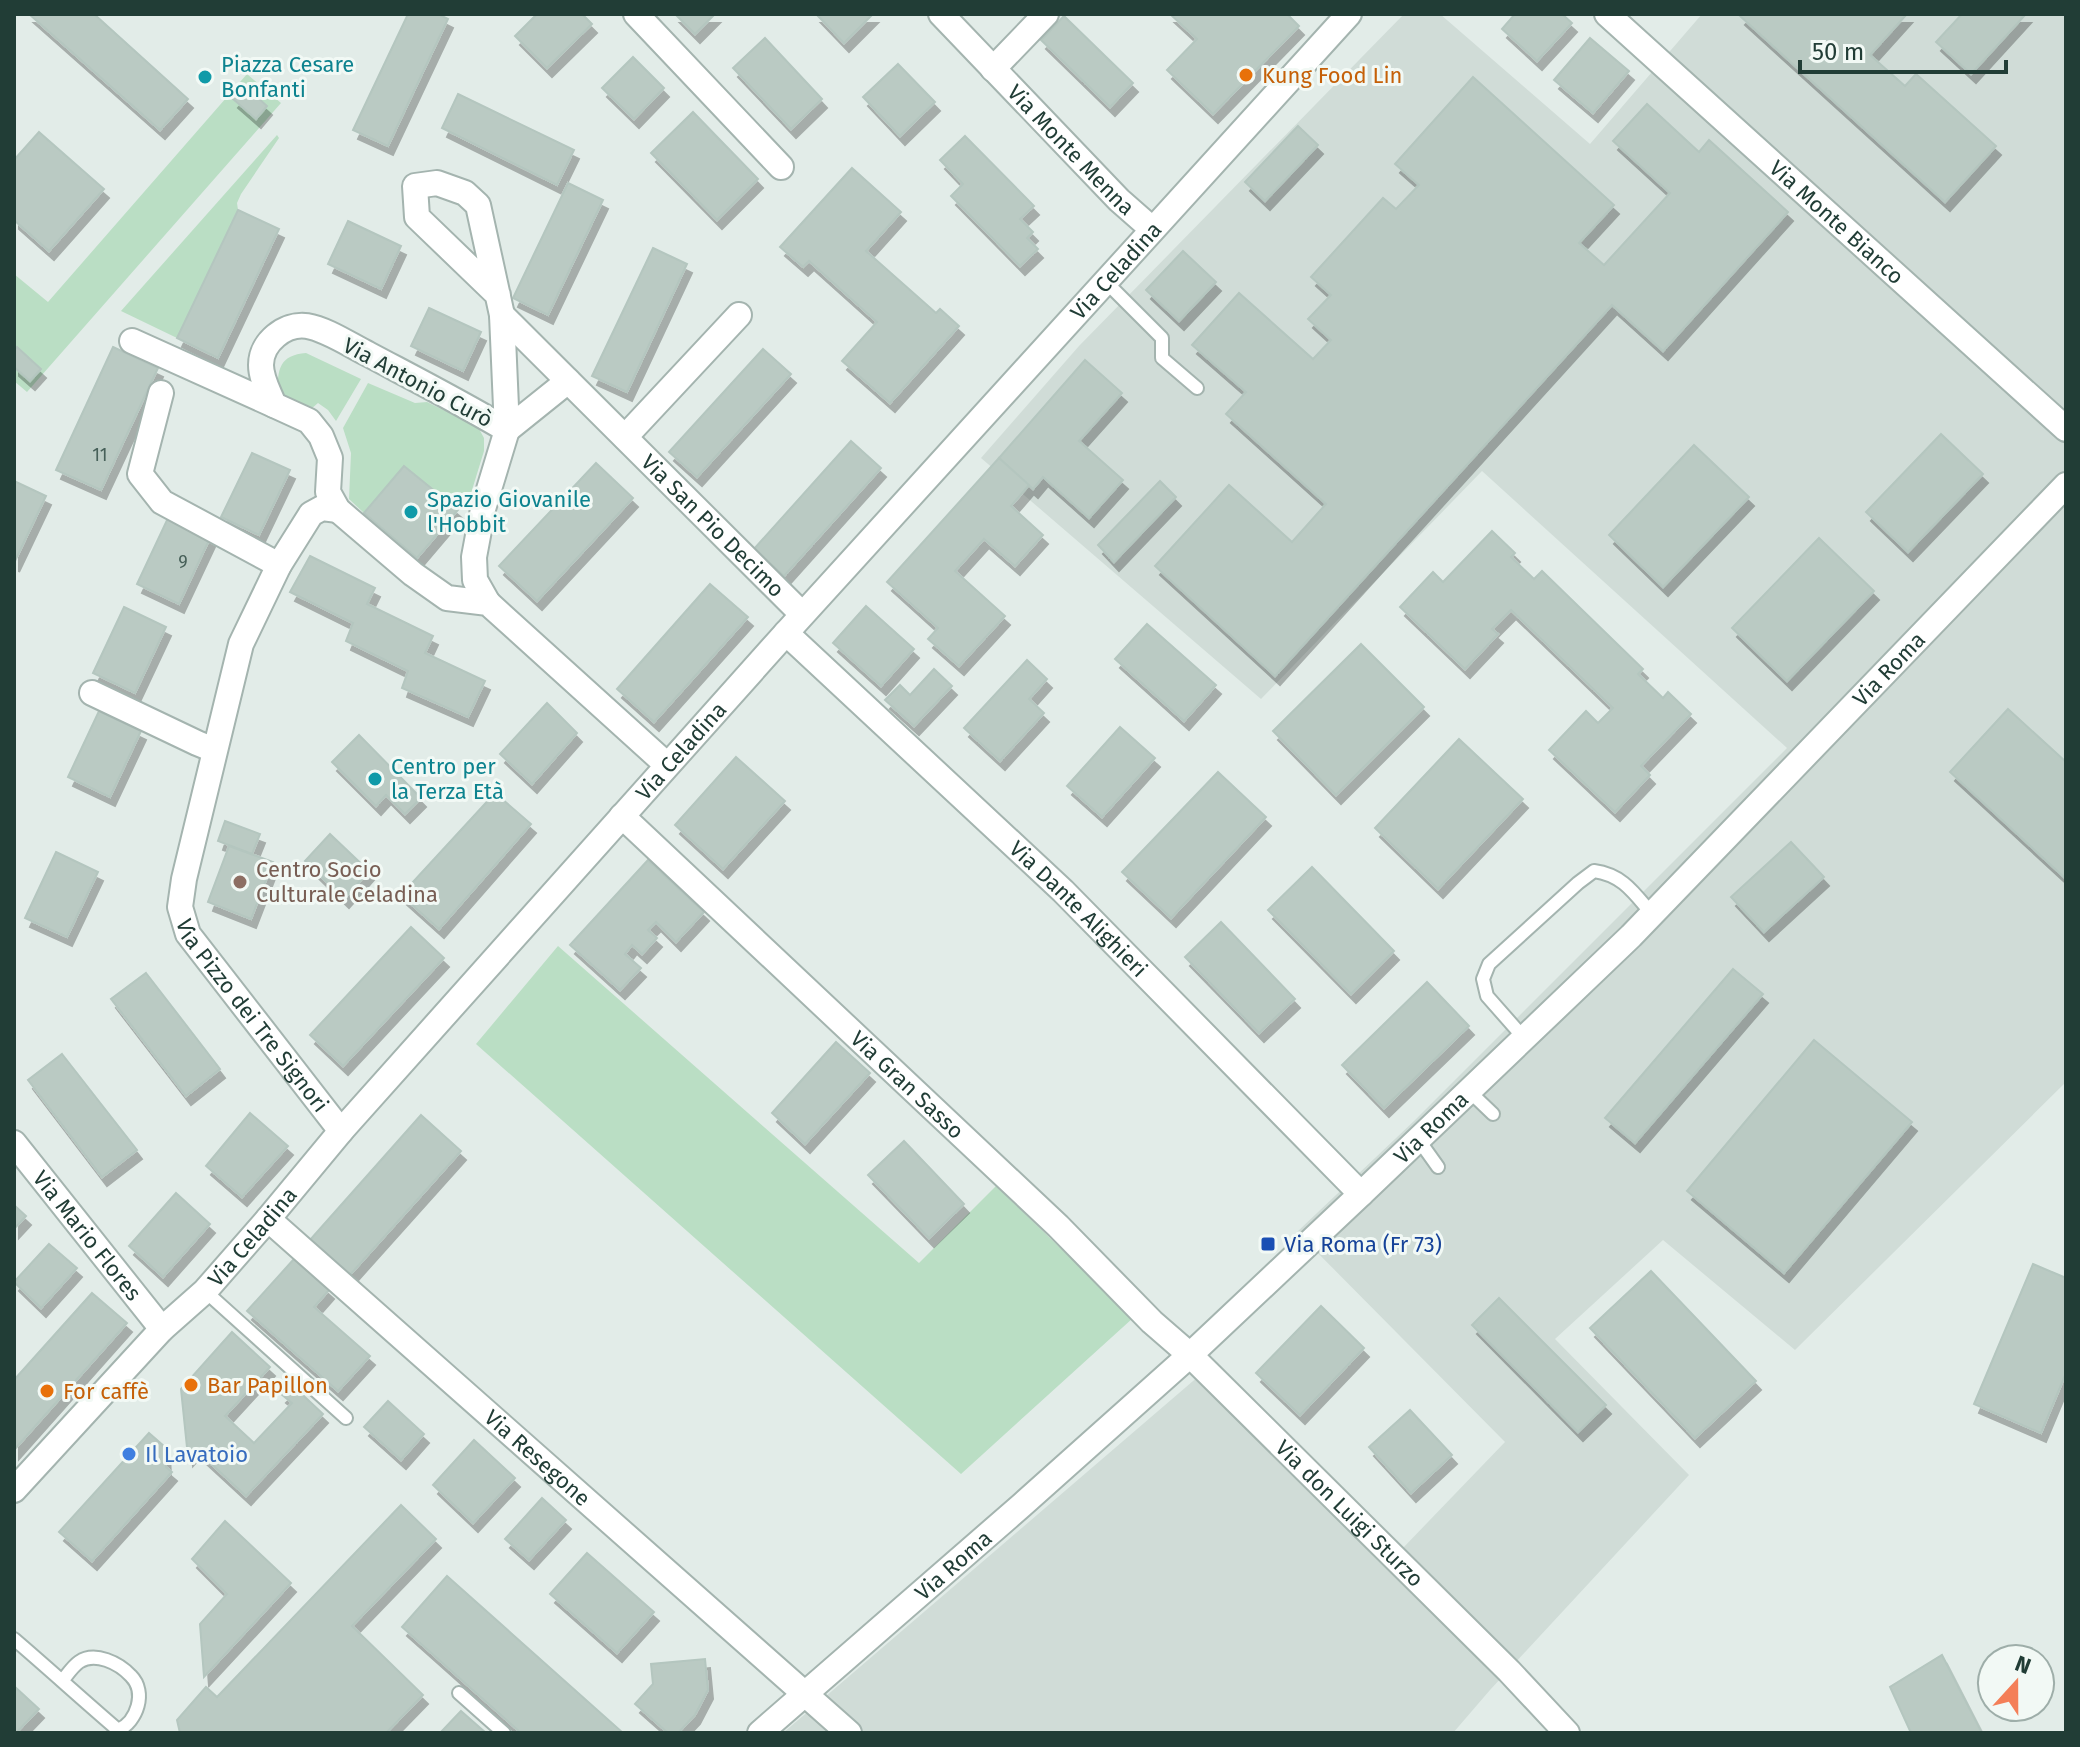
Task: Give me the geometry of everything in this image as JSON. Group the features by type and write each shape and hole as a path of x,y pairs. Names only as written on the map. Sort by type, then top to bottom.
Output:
{"street":[{"path":"636,14 781,167"},
{"name":"Via Monte Menna","path":"941,14 1119,200 1152,229"},
{"path":"993,69 1046,14"},
{"name":"Via Celadina","path":"14,1490 162,1329 205,1291 341,1131 802,614 1349,14"},
{"name":"Via Monte Bianco","path":"1607,14 2066,429"},
{"name":"Via San Pio Decimo","path":"507,430 500,305 478,205 465,193 437,183 415,186 417,217 500,305 568,381 802,614"},
{"name":"Via San Pio Decimo","path":"625,437 739,315"},
{"name":"Via Antonio Curò","path":"274,405 262,377 260,362 268,343 279,333 291,327 307,326 334,337 507,430 483,509 474,557 475,580 488,603 667,765"},
{"path":"132,341 309,421 321,436 330,458 328,492 338,510 413,574 447,598 488,603"},
{"path":"507,430 568,381"},
{"path":"161,393 140,474 162,502 279,565"},
{"name":"Via Roma","path":"760,1733 1190,1355 1469,1091 1652,914 2066,485"},
{"name":"Via Pizzo dei Tre Signori","path":"338,510 322,508 311,514 279,565 241,644 184,879 180,907 188,934 341,1131"},
{"name":"Via Dante Alighieri","path":"786,633 1063,891 1361,1194"},
{"path":"92,693 214,750"},
{"name":"Via Gran Sasso","path":"622,816 1058,1226 1152,1322 1190,1355"},
{"name":"Via Mario Flores","path":"14,1143 162,1329"},
{"name":"Via Resegone","path":"268,1219 849,1733"},
{"name":"Via don Luigi Sturzo","path":"1190,1355 1509,1671 1567,1733"}],"lane":[{"path":"1106,282 1162,338 1162,358 1197,388"},
{"path":"1524,1038 1487,996 1483,979 1489,964 1594,871 1611,873 1652,914"},
{"path":"1469,1091 1493,1114"},
{"path":"1418,1139 1438,1167"},
{"path":"205,1291 346,1418"},
{"path":"14,1639 62,1681 118,1730 127,1726 137,1711 140,1691 132,1677 110,1661 94,1657 79,1662 62,1681"},
{"path":"459,1693 504,1733"}],"shaded area":[{"path":"1404,14 1440,14 1590,144 1702,14 2066,14 2066,1082 1795,1350 1663,1240 1555,1339 1689,1475 1453,1733 783,1733 1214,1363 1402,1549 1505,1442 1297,1232 1414,1121 1787,748 1482,471 1261,699 981,458 1079,346"}],"green space":[{"path":"247,74 281,103 27,392 14,381 14,274 48,302"},
{"path":"277,135 279,138 241,194 238,210 177,338 121,311"},
{"path":"306,353 361,379 336,421 318,403 311,409 278,393 278,377 285,360"},
{"path":"368,383 415,403 427,402 478,427 484,438 484,451 468,503 458,510 404,466 364,513 349,499 351,453 343,428"},
{"path":"558,946 919,1263 996,1186 1133,1318 961,1474 476,1044"}],"building":[{"path":"29,14 94,14 188,99 160,130"},
{"path":"408,14 438,14 448,19 388,146 353,130"},
{"path":"537,14 582,14 592,24 547,68 515,36"},
{"path":"675,14 715,14 695,34"},
{"path":"816,14 873,14 844,43"},
{"path":"1170,14 1287,14 1299,26 1213,114 1167,70 1197,39"},
{"path":"1515,14 1562,14 1572,23 1537,61 1502,29"},
{"path":"1907,14 1870,55 1905,86 1916,74 1996,146 1945,202 1740,16"},
{"path":"1962,14 2026,14 1971,74 1936,42"},
{"path":"1064,16 1133,83 1110,107 1041,40"},
{"path":"765,38 822,99 791,129 733,68"},
{"path":"1590,38 1629,71 1593,113 1554,80"},
{"path":"633,57 664,88 634,119 602,88"},
{"path":"898,64 935,102 900,136 863,97"},
{"path":"1473,77 1614,205 1579,243 1604,265 1670,193 1613,141 1647,104 1699,152 1709,140 1788,212 1663,351 1612,305 1275,676 1155,566 1229,485 1292,542 1326,504 1226,414 1246,392 1192,345 1239,293 1313,359 1331,340 1308,319 1331,295 1311,277 1383,198 1396,209 1419,185 1395,164"},
{"path":"245,86 267,106 256,119 233,99"},
{"path":"458,94 574,150 557,185 442,128"},
{"path":"693,112 758,179 717,220 651,153"},
{"path":"1298,126 1318,145 1265,201 1245,182"},
{"path":"39,132 104,189 49,251 14,220 14,160"},
{"path":"965,136 1034,206 1020,219 1033,232 1027,238 1038,249 1020,266 951,196 963,184 940,160"},
{"path":"852,168 901,212 866,251 936,313 940,309 959,326 890,403 842,361 877,322 809,261 803,267 780,247"},
{"path":"568,183 603,200 548,315 513,298"},
{"path":"238,210 279,229 218,358 177,338"},
{"path":"348,221 401,246 381,289 328,264"},
{"path":"653,248 687,264 627,392 592,376"},
{"path":"1183,251 1216,282 1179,321 1146,290"},
{"path":"429,308 481,332 463,371 411,346"},
{"path":"17,347 41,369 30,381 14,367"},
{"path":"113,347 158,368 101,490 56,470"},
{"path":"763,349 791,374 697,477 669,452"},
{"path":"1085,360 1122,393 1079,441 1123,480 1089,518 1043,477 1033,489 999,458"},
{"path":"1941,434 1983,474 1908,552 1866,512"},
{"path":"851,441 881,468 784,576 754,549"},
{"path":"1694,445 1749,497 1663,587 1609,535"},
{"path":"252,453 290,470 259,535 221,517"},
{"path":"999,458 1029,485 1011,506 1043,535 1015,566 984,539 955,571 1005,616 959,666 928,639 938,628 887,582"},
{"path":"596,463 633,498 537,601 499,566"},
{"name":"Spazio Giovanile l'Hobbit","path":"404,466 458,510 417,558 364,513"},
{"path":"14,481 46,496 14,563"},
{"path":"1160,481 1176,497 1114,562 1098,545"},
{"path":"168,518 210,538 179,604 137,584"},
{"path":"1492,531 1515,553 1511,557 1534,579 1542,571 1643,669 1638,674 1663,698 1668,692 1691,714 1641,766 1650,775 1615,812 1549,750 1586,711 1598,723 1613,708 1511,610 1492,629 1498,634 1465,669 1400,607 1433,572 1443,582"},
{"path":"1819,538 1874,591 1787,681 1732,628"},
{"path":"310,556 375,588 367,604 433,636 425,653 485,681 468,717 402,688 408,671 346,641 353,623 290,592"},
{"path":"710,584 748,617 654,722 617,689"},
{"path":"866,606 914,649 881,686 833,643"},
{"path":"124,607 166,627 135,693 93,673"},
{"path":"1147,624 1216,685 1184,721 1115,659"},
{"path":"1361,644 1424,707 1336,795 1273,731"},
{"path":"1027,660 1047,679 1029,699 1044,713 1000,761 964,728"},
{"path":"934,669 952,686 914,726 885,700 900,685 910,695"},
{"path":"547,703 577,733 532,784 500,754"},
{"path":"2008,709 2066,762 2066,879 1950,772"},
{"path":"99,711 141,731 110,797 68,777"},
{"path":"1120,727 1155,758 1102,817 1067,786"},
{"name":"Centro per la Terza Età","path":"359,735 421,798 405,814 386,795 376,806 332,762"},
{"path":"1459,739 1523,799 1438,889 1375,828"},
{"path":"736,757 785,801 723,869 675,825"},
{"path":"1218,772 1266,817 1171,918 1122,872"},
{"path":"495,793 531,824 439,929 401,895"},
{"path":"225,821 260,834 252,854 218,841"},
{"path":"330,834 369,871 344,899 305,861"},
{"path":"1791,842 1824,877 1764,932 1731,897"},
{"name":"Centro Socio Culturale Celadina","path":"229,846 273,862 251,919 208,902"},
{"path":"56,852 98,872 67,937 25,918"},
{"path":"648,860 704,912 676,942 656,922 648,930 657,938 642,954 632,945 625,954 641,968 620,990 570,945"},
{"path":"1312,867 1394,951 1351,994 1268,910"},
{"path":"1221,922 1295,999 1259,1033 1185,957"},
{"path":"411,927 444,958 343,1066 310,1035"},
{"path":"1733,969 1763,994 1635,1143 1605,1118"},
{"path":"146,973 220,1069 186,1096 111,999"},
{"path":"1427,982 1469,1026 1384,1108 1342,1065"},
{"path":"1814,1040 1912,1122 1784,1273 1687,1191"},
{"path":"836,1042 870,1073 805,1144 772,1113"},
{"path":"62,1054 137,1150 102,1177 28,1080"},
{"path":"250,1113 288,1146 242,1197 206,1166"},
{"path":"421,1115 461,1151 349,1276 310,1240"},
{"path":"904,1141 964,1204 929,1238 868,1175"},
{"path":"176,1193 210,1224 163,1277 129,1246"},
{"path":"14,1205 26,1216 14,1229"},
{"path":"49,1244 77,1268 41,1308 14,1282"},
{"path":"294,1259 329,1290 314,1307 370,1356 338,1391 247,1311"},
{"path":"2033,1264 2066,1278 2066,1373 2041,1433 1974,1404"},
{"path":"1651,1271 1756,1381 1695,1438 1590,1328"},
{"path":"92,1293 127,1323 14,1450 14,1380"},
{"path":"1499,1298 1606,1405 1578,1432 1472,1325"},
{"path":"1321,1306 1364,1348 1300,1415 1256,1373"},
{"path":"232,1332 270,1367 225,1416 254,1443 292,1403 281,1394 291,1384 323,1414 246,1496 195,1449 188,1457 181,1389"},
{"path":"388,1401 424,1434 401,1460 364,1427"},
{"path":"1410,1410 1452,1455 1411,1493 1369,1447"},
{"path":"149,1433 165,1447 166,1467 172,1472 92,1561 59,1532"},
{"path":"474,1440 515,1478 473,1523 433,1485"},
{"path":"542,1498 566,1520 529,1560 505,1539"},
{"path":"401,1505 436,1539 352,1626 423,1695 386,1733 180,1733 177,1720 206,1687 217,1697"},
{"path":"225,1521 291,1583 204,1677 200,1624 227,1594 192,1559"},
{"path":"587,1553 654,1612 617,1653 550,1594"},
{"path":"447,1576 623,1733 521,1733 402,1627"},
{"path":"1942,1655 1982,1733 1911,1733 1890,1687"},
{"path":"705,1659 708,1690 695,1715 678,1733 668,1733 635,1704 653,1684 651,1664"},
{"path":"14,1686 39,1709 16,1733 14,1733"},
{"path":"461,1711 486,1733 440,1733"}],"place":[{"name":"Kung Food Lin","path":"1246,75"},
{"name":"Piazza Cesare Bonfanti","path":"205,77"},
{"name":"Spazio Giovanile l'Hobbit","path":"411,512"},
{"name":"Centro per la Terza Età","path":"375,779"},
{"name":"Centro Socio Culturale Celadina","path":"240,882"},
{"name":"Via Roma (Fr 73)","path":"1268,1244"},
{"name":"Bar Papillon","path":"191,1385"},
{"name":"For caffè","path":"47,1391"},
{"name":"Il Lavatoio","path":"129,1454"}]}
